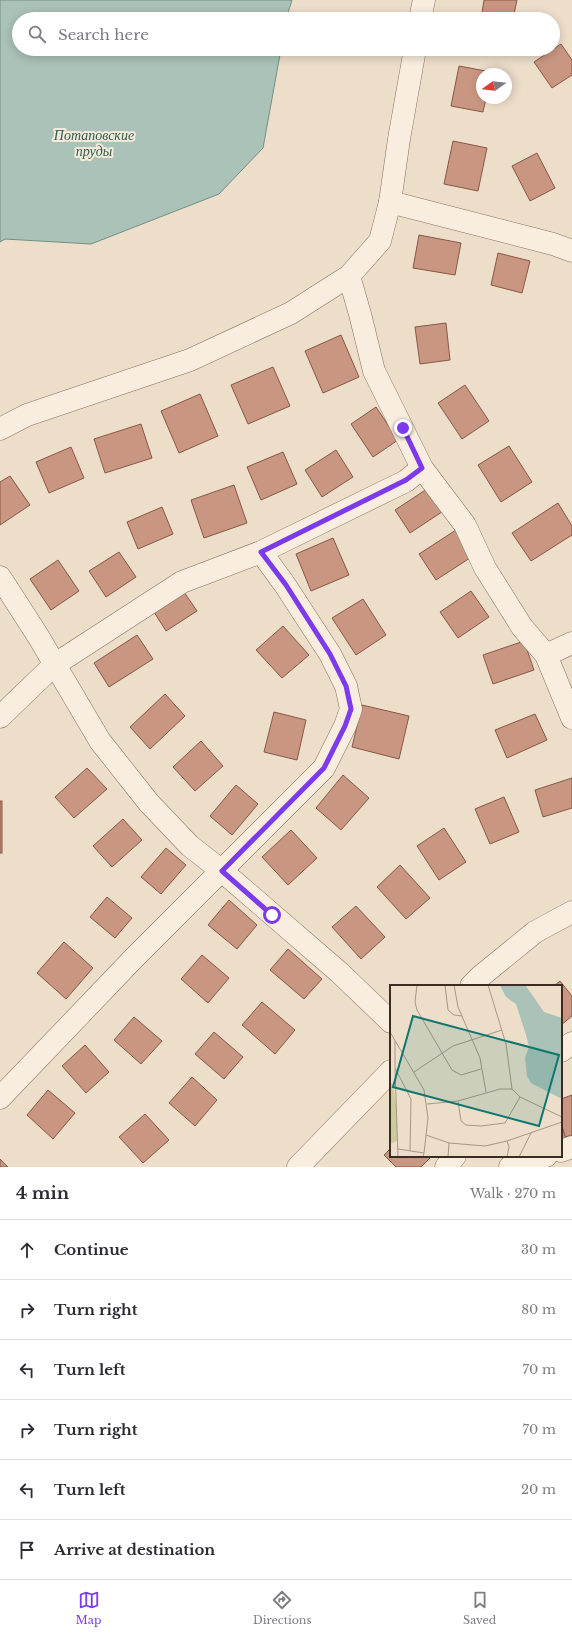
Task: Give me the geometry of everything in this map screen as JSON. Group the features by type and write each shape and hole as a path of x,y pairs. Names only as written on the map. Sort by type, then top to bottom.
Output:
{"street":[{"path":"421,12 424,0"},
{"path":"0,429 27,415 190,360 291,313 349,276 380,241 390,202 399,139 414,56"},
{"path":"390,202 554,244 572,251"},
{"path":"349,276 374,371 422,468 465,525 485,568 522,627 546,655 572,718"},
{"path":"0,717 54,665 182,582 261,552 406,480 422,468"},
{"path":"0,1098 134,958 324,768 345,726 351,709 346,686 330,654 286,585 261,552"},
{"path":"0,577 38,636 100,740 149,803 190,846 222,871 340,973 390,1021"},
{"path":"546,655 572,643"},
{"path":"472,985 535,932 572,912"},
{"path":"562,1050 572,1043"},
{"path":"298,1167 390,1072"},
{"path":"562,1151 572,1147"},
{"path":"446,1167 454,1157"}],"water":[{"name":"Потаповские пруды","path":"0,0 292,0 288,12 12,12 12,56 280,56 263,148 219,194 91,244 5,239 0,242"}],"building":[{"path":"484,0 517,0 514,12 482,12"},
{"path":"560,45 572,60 572,75 552,88 534,62 543,56 560,56"},
{"path":"459,66 476,69 476,104 485,104 483,112 451,106"},
{"path":"453,141 487,148 478,191 444,184"},
{"path":"537,153 555,188 530,201 512,166"},
{"path":"419,235 461,243 455,275 413,268"},
{"path":"498,253 530,261 522,293 491,285"},
{"path":"446,323 450,360 420,364 415,327"},
{"path":"341,335 359,377 323,393 305,351"},
{"path":"273,367 290,406 248,424 231,385"},
{"path":"465,385 489,421 462,439 438,403"},
{"path":"200,394 218,436 179,453 161,411"},
{"path":"376,407 398,440 373,457 351,424"},
{"path":"141,424 152,458 105,473 94,439"},
{"path":"509,446 532,482 501,502 478,465"},
{"path":"71,447 84,478 49,493 36,462"},
{"path":"336,450 353,477 322,497 305,470"},
{"path":"283,452 297,484 261,500 247,467"},
{"path":"10,476 30,505 0,525 0,482"},
{"path":"234,485 247,523 204,538 191,500"},
{"path":"433,485 448,508 410,533 395,510"},
{"path":"558,503 572,526 572,535 531,561 512,533"},
{"path":"162,507 173,534 138,549 127,522"},
{"path":"456,530 473,556 436,580 419,554"},
{"path":"333,538 349,575 311,591 296,554"},
{"path":"119,552 136,577 106,597 89,571"},
{"path":"58,560 79,591 51,610 30,579"},
{"path":"471,591 489,617 458,638 440,612"},
{"path":"184,592 197,611 166,631 154,612"},
{"path":"363,599 386,635 356,655 332,618"},
{"path":"283,626 309,655 282,678 256,650"},
{"path":"137,635 153,659 109,687 94,663"},
{"path":"524,641 534,670 493,684 483,655"},
{"path":"165,694 185,716 150,749 130,727"},
{"path":"362,705 409,716 399,759 352,747"},
{"path":"274,712 306,720 297,760 264,752"},
{"path":"535,714 547,740 507,758 495,730"},
{"path":"201,741 223,766 195,791 173,767"},
{"path":"87,768 107,789 74,818 55,797"},
{"path":"343,775 369,798 341,830 316,808"},
{"path":"572,778 572,808 543,817 535,790"},
{"path":"236,785 258,804 232,835 210,816"},
{"path":"504,797 519,832 490,844 475,809"},
{"path":"0,801 2,801 2,853 0,853"},
{"path":"123,819 142,840 112,867 93,846"},
{"path":"444,828 466,862 439,880 417,846"},
{"path":"291,830 317,858 288,885 262,857"},
{"path":"166,848 186,865 161,894 141,877"},
{"path":"400,865 430,898 406,919 377,887"},
{"path":"107,897 132,918 115,938 90,917"},
{"path":"229,900 257,925 237,949 208,925"},
{"path":"356,906 385,937 361,959 332,927"},
{"path":"64,942 93,968 66,999 37,973"},
{"path":"288,949 322,979 304,999 270,970"},
{"path":"202,955 229,978 208,1003 181,979"},
{"path":"560,981 572,996 572,1016 562,1024 562,985 555,985"},
{"path":"262,1002 295,1030 275,1054 242,1025"},
{"path":"134,1017 162,1041 141,1064 114,1040"},
{"path":"214,1032 243,1057 224,1079 195,1054"},
{"path":"85,1045 109,1072 86,1093 62,1066"},
{"path":"192,1077 217,1100 195,1126 169,1103"},
{"path":"48,1090 75,1113 53,1139 27,1115"},
{"path":"572,1095 572,1135 565,1137 562,1126 562,1099"},
{"path":"145,1114 169,1140 143,1163 119,1137"},
{"path":"562,1126 568,1146 562,1148"},
{"path":"390,1149 390,1157 431,1157 421,1167 396,1167 384,1155"},
{"path":"0,1159 8,1167 0,1167"}],"route":[{"path":"272,915 222,871 324,768 345,726 351,709 346,686 330,654 286,585 261,552 406,480 422,468 403,428"}]}
